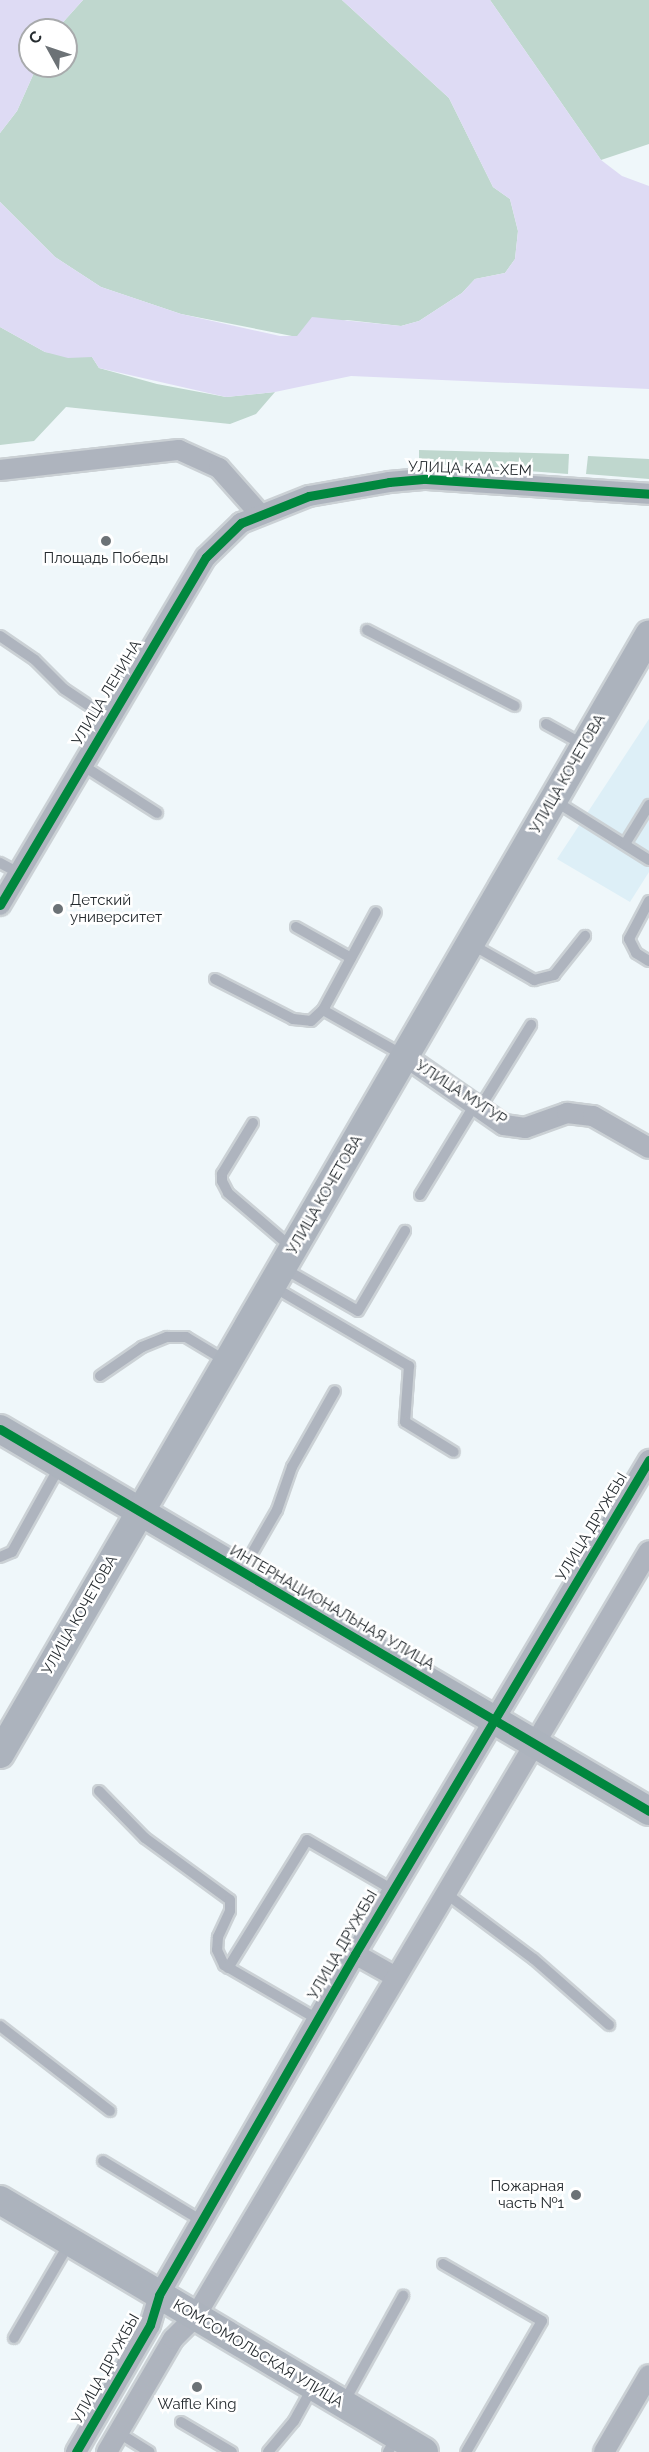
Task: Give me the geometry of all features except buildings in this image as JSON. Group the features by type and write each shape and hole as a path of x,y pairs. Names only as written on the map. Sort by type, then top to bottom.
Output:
{"street":[{"path":"0,470 179,450 219,468 259,513"},
{"name":"УЛИЦА КАА-ХЕМ","path":"259,513 343,488 426,479 649,494"},
{"name":"УЛИЦА ЛЕНИНА","path":"0,905 109,719 216,544 259,513"},
{"name":"УЛИЦА КОЧЕТОВА","path":"4,1740 229,1363 649,635"},
{"name":"УЛИЦА МУГУР","path":"406,1057 462,1093 474,1106 504,1125 525,1128 567,1113 593,1116 649,1148"},
{"name":"ИНТЕРНАЦИОНАЛЬНАЯ УЛИЦА","path":"0,1429 649,1811"},
{"name":"УЛИЦА ДРУЖБЫ","path":"76,2452 150,2325 159,2295 317,2019 649,1460"},
{"path":"107,2452 173,2339 195,2317 394,1976 649,1551"},
{"path":"355,1954 394,1976"},
{"name":"КОМСОМОЛЬСКАЯ УЛИЦА","path":"0,2200 343,2404 393,2444 424,2452"},
{"path":"604,2452 649,2375"}],"lane":[{"path":"367,630 515,706"},
{"path":"0,636 35,660 64,689 109,719"},
{"path":"546,724 584,745"},
{"path":"82,765 157,813"},
{"path":"554,800 649,860"},
{"path":"625,844 649,805"},
{"path":"0,863 19,873"},
{"path":"649,901 629,939 636,953 649,961"},
{"path":"215,979 293,1019 311,1021 323,1010 376,912"},
{"path":"296,927 351,958"},
{"path":"471,944 534,980 554,975 585,936"},
{"path":"323,1010 406,1057"},
{"path":"420,1195 474,1106 486,1098 531,1024"},
{"path":"253,1123 222,1174 222,1181 228,1193 283,1268 409,1366 405,1422 454,1452"},
{"path":"283,1268 358,1311 405,1231"},
{"path":"100,1376 142,1347 167,1337 186,1337 229,1363"},
{"path":"241,1572 277,1510 292,1467 335,1391"},
{"path":"0,1557 12,1552 61,1464"},
{"path":"99,1791 145,1838 230,1900 230,1911 218,1937 217,1950 228,1968 317,2019"},
{"path":"228,1968 307,1840 393,1890"},
{"path":"444,1892 534,1959 609,2025"},
{"path":"0,2026 110,2111"},
{"path":"104,2161 202,2221"},
{"path":"14,2338 70,2242"},
{"path":"443,2264 542,2321 466,2452"},
{"path":"343,2404 403,2296"},
{"path":"268,2452 294,2421 313,2386"},
{"path":"181,2422 232,2452"},
{"path":"119,2433 149,2452"}],"shaded area":[{"path":"0,0 83,0 67,18 18,18 18,78 32,78 17,111 0,133"},
{"path":"342,0 490,0 601,160 622,176 649,186 649,389 351,376 275,392 226,397 99,368 92,357 68,358 45,352 0,327 0,202 55,257 101,287 181,314 280,336 297,336 312,317 401,326 419,321 462,293 475,279 505,273 515,259 518,231 510,199 493,187 449,98"},
{"path":"649,719 649,872 630,902 557,859"}],"green space":[{"path":"83,0 342,0 449,98 493,187 510,199 518,231 515,259 505,273 475,279 462,293 419,321 401,326 347,320 304,329 297,337 181,314 101,287 55,257 0,202 0,133 17,111 32,78 78,78 78,18 67,18"},
{"path":"490,0 649,0 649,144 601,160"},
{"path":"0,327 45,352 92,357 99,368 157,384 226,397 275,392 256,414 230,424 66,407 34,441 0,445"},
{"path":"419,450 569,454 568,474 419,463"},
{"path":"588,456 649,459 649,479 586,474"}],"cycle path":[{"path":"0,905 206,557 241,523 309,496 389,482 426,479 649,494"},
{"path":"0,1429 649,1811"},
{"path":"76,2452 150,2325 159,2295 355,1954 649,1460"}],"place":[{"name":"Площадь Победы","path":"106,541"},
{"name":"Детский университет","path":"58,909"},
{"name":"Пожарная часть №1","path":"576,2195"},
{"name":"Waffle King","path":"197,2387"}]}
